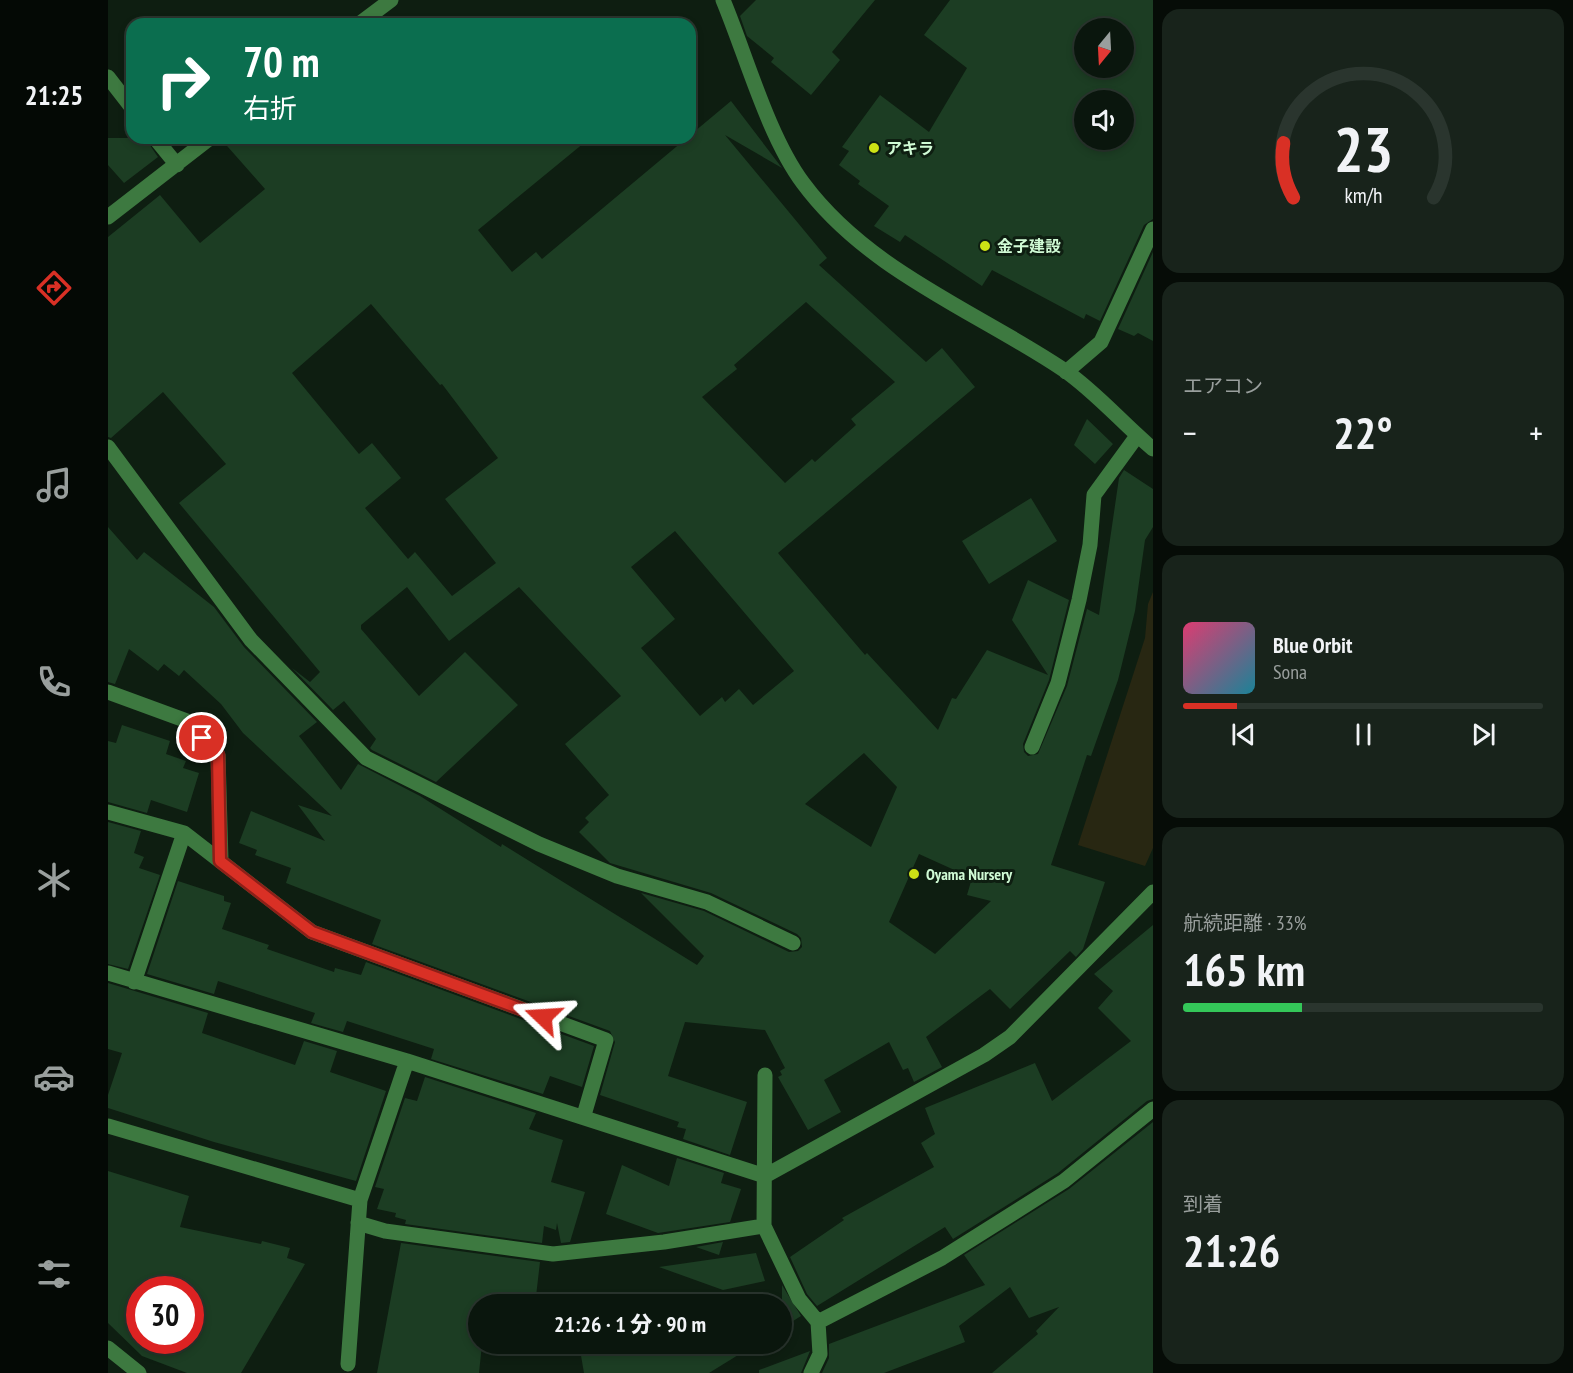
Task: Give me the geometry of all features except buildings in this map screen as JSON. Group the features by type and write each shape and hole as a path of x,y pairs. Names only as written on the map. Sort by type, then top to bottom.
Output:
{"street":[{"path":"367,18 392,0"},
{"path":"723,0 749,70 792,167 836,221 869,252 1066,372 1153,449"},
{"path":"108,77 126,100"},
{"path":"160,144 177,165"},
{"path":"108,217 203,144"},
{"path":"1066,372 1101,342 1153,229"},
{"path":"1032,747 1058,683 1079,600 1090,545 1094,495 1137,436"},
{"path":"108,447 251,640 366,758 539,844 617,876 707,902 793,943"},
{"path":"108,692 187,721 218,755 220,861"},
{"path":"108,812 184,833 312,932 606,1040 584,1115"},
{"path":"134,982 184,833"},
{"path":"108,973 407,1060 584,1115 765,1176 984,1056 1010,1036 1153,892"},
{"path":"348,1364 360,1200 407,1060"},
{"path":"765,1075 764,1226 799,1299 818,1322 820,1354 811,1373"},
{"path":"818,1322 942,1258 1064,1181 1153,1109"},
{"path":"108,1126 360,1200"},
{"path":"358,1223 385,1231 553,1254 664,1242 764,1226"},
{"path":"108,1348 139,1373"}],"shaded area":[{"path":"1153,592 1153,848 1145,866 1078,845 1145,638 1148,604"}],"place":[{"name":"アキラ","path":"874,148"},
{"name":"金子建設","path":"985,246"},
{"name":"Oyama Nursery","path":"914,874"}],"route":[{"path":"202,738 218,755 220,861 312,932 543,1017"}]}
